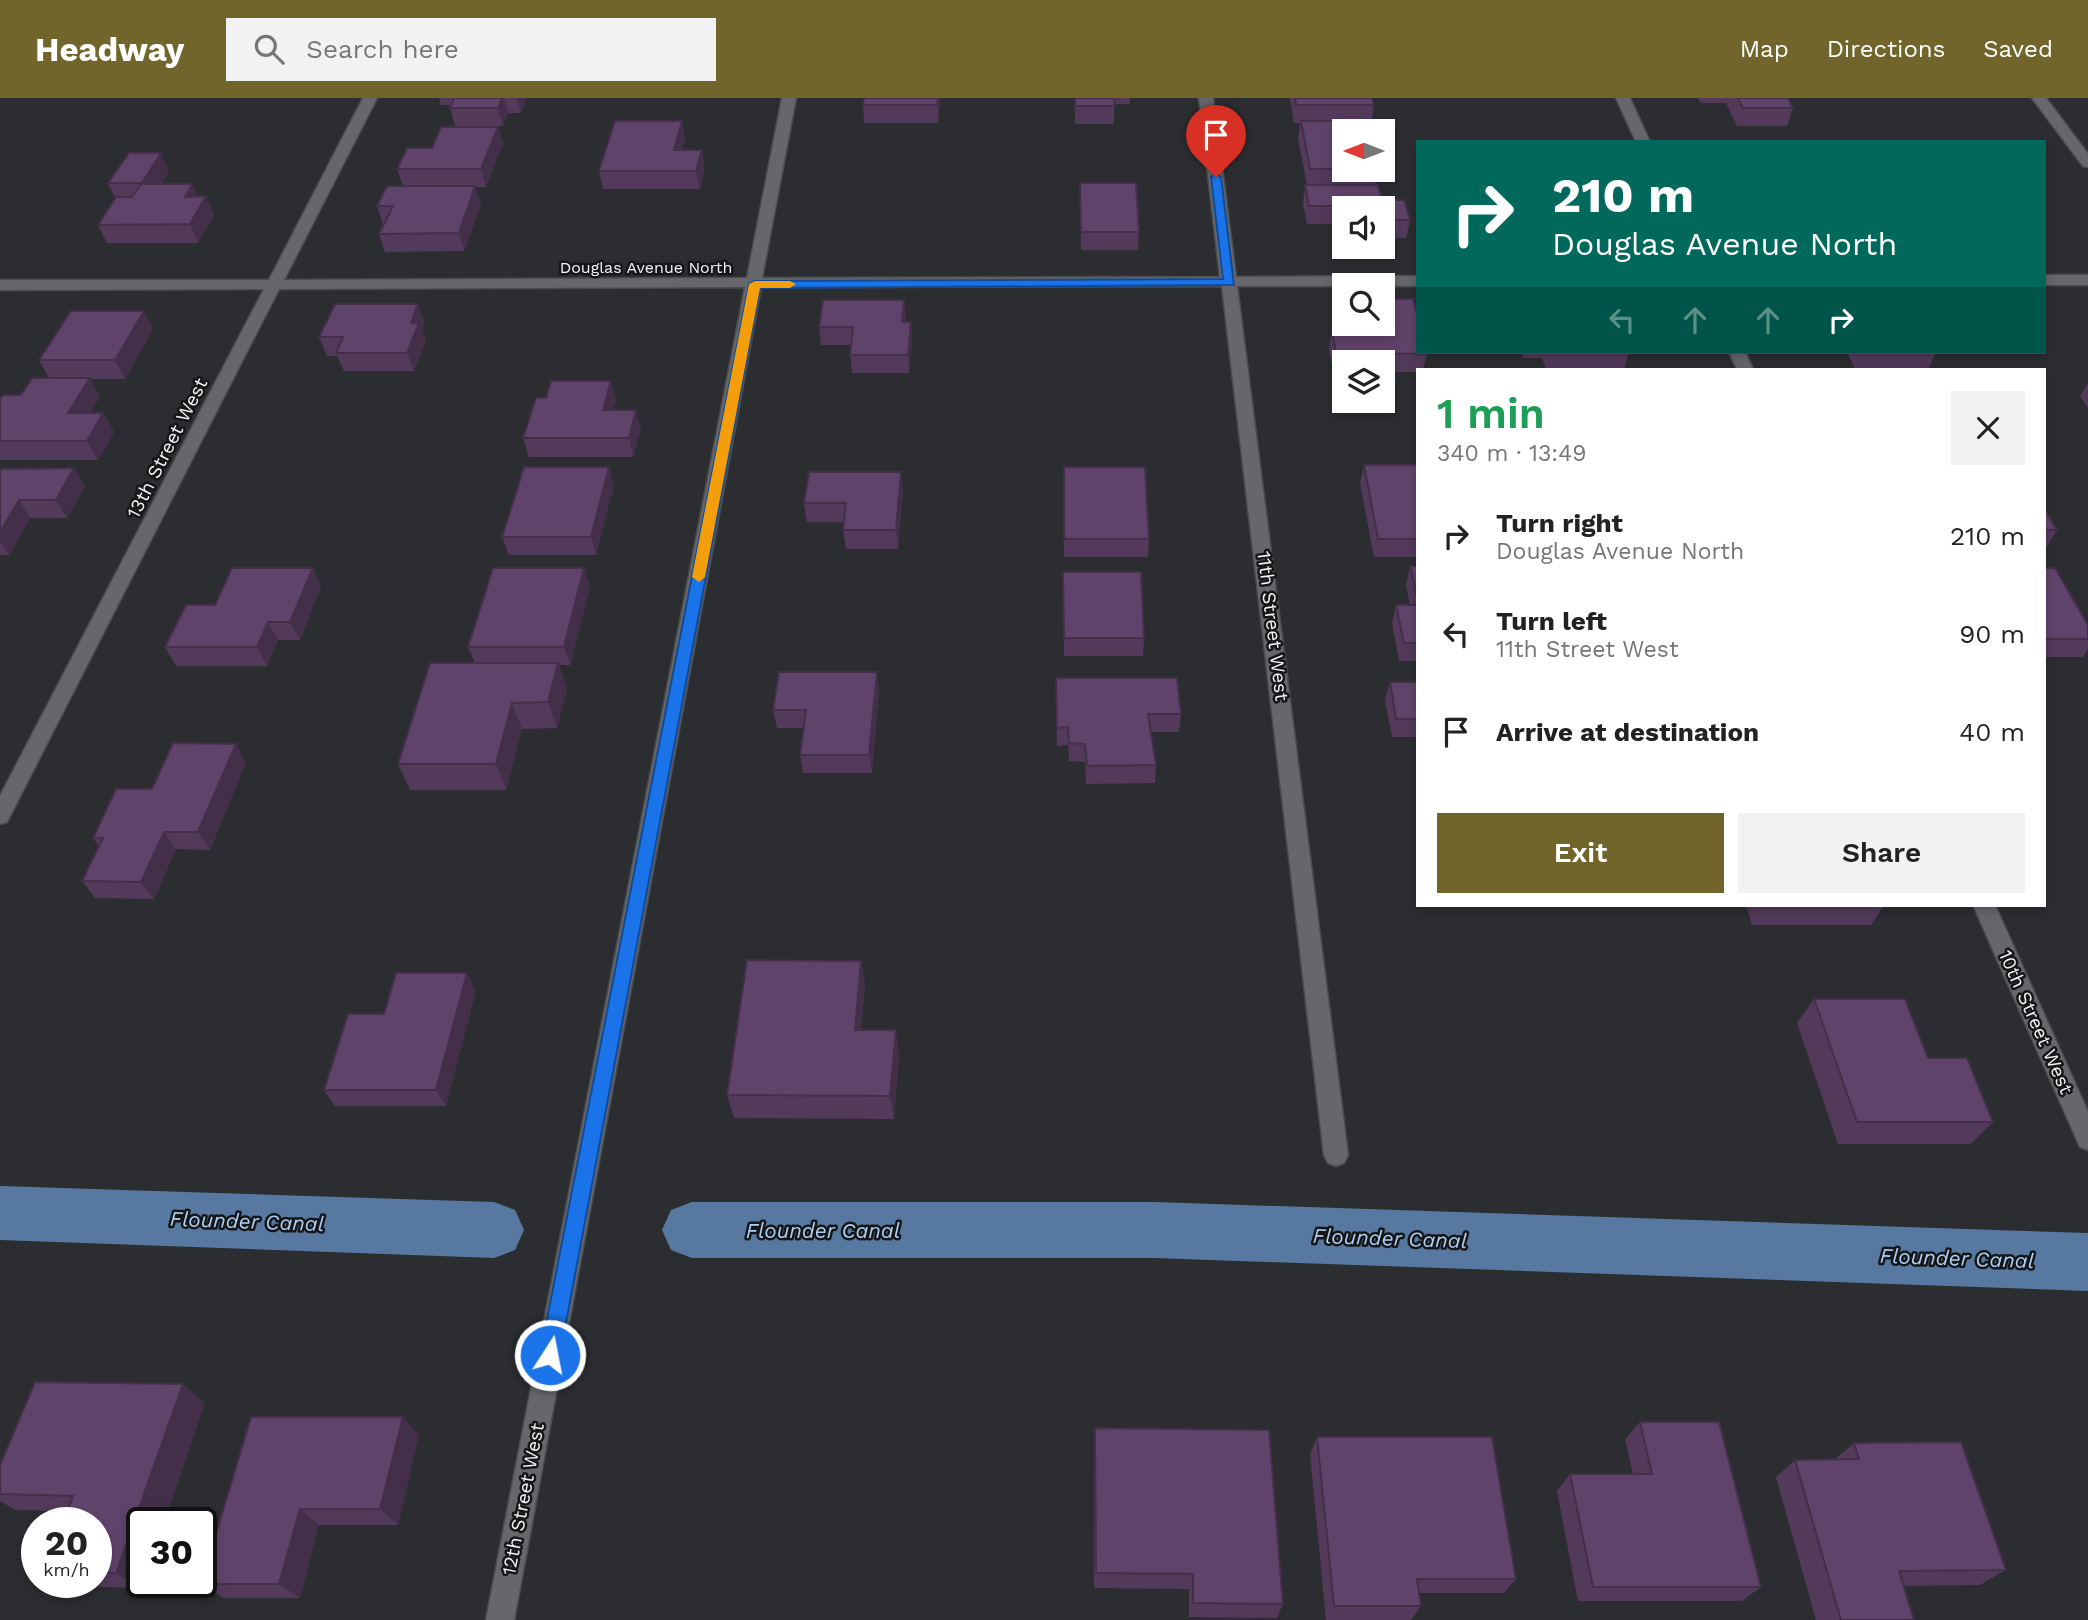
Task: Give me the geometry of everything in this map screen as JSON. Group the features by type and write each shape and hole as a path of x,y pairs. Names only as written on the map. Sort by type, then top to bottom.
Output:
{"street":[{"name":"13th Street West","path":"0,816 370,98"},
{"name":"12th Street West","path":"500,1620 789,98"},
{"name":"11th Street West","path":"1206,98 1336,1155"},
{"path":"1623,98 1642,140"},
{"path":"2039,98 2088,163"},
{"path":"2046,281 2088,280"},
{"name":"Douglas Avenue North","path":"0,285 1416,281"},
{"name":"10th Street West","path":"1985,907 2088,1139"}],"building":[{"path":"454,98 502,98 498,108 450,108"},
{"path":"864,98 938,98 937,105 863,105"},
{"path":"1075,98 1114,98 1115,106 1075,106"},
{"path":"1295,98 1372,98 1374,105 1296,105"},
{"path":"1738,98 1788,98 1793,108 1743,108"},
{"path":"615,121 682,121 674,150 702,150 696,171 599,171"},
{"path":"1301,121 1332,121 1332,169 1310,169"},
{"path":"441,127 498,127 481,169 397,169 407,148 432,148"},
{"path":"129,153 161,153 142,183 108,183"},
{"path":"1080,183 1136,183 1139,232 1081,232"},
{"path":"141,184 192,184 185,197 206,196 190,224 98,225 116,197 132,197"},
{"path":"1305,185 1378,185 1381,196 1332,196 1332,206 1309,206"},
{"path":"387,186 475,186 459,233 379,234 393,206 377,206"},
{"path":"1395,200 1404,200 1410,220 1395,220"},
{"path":"1395,299 1413,299 1416,310 1416,354 1395,354 1395,350 1335,350 1333,336 1395,336"},
{"path":"823,300 904,300 902,322 911,322 908,355 850,355 853,327 819,327"},
{"path":"335,304 418,304 411,323 419,323 407,353 336,353 343,337 319,337"},
{"path":"71,311 144,311 115,360 39,360"},
{"path":"32,378 90,378 68,413 103,413 87,441 0,441 0,399 3,395 21,395"},
{"path":"551,381 611,381 603,410 636,410 629,438 523,438 536,398 546,398"},
{"path":"1364,465 1416,465 1416,539 1378,539"},
{"path":"524,467 609,467 591,537 502,537"},
{"path":"1064,467 1145,467 1149,539 1064,539"},
{"path":"74,468 56,500 19,500 0,532 0,469"},
{"path":"809,472 901,472 896,530 843,530 846,503 804,503"},
{"path":"2046,511 2057,530 2046,530"},
{"path":"1410,566 1416,566 1416,592"},
{"path":"232,568 313,568 290,622 268,622 257,647 165,647 186,605 215,605"},
{"path":"493,568 584,568 564,647 468,647"},
{"path":"2046,568 2055,568 2088,625 2088,639 2046,639"},
{"path":"1063,572 1141,572 1144,638 1064,638"},
{"path":"1396,605 1416,605 1416,643 1404,643"},
{"path":"430,663 558,663 548,702 512,703 496,764 398,764"},
{"path":"779,672 877,672 869,755 800,755 806,710 773,710"},
{"path":"1056,678 1177,678 1181,714 1148,714 1156,765 1087,766 1085,744 1069,743 1068,727 1057,728"},
{"path":"1390,682 1416,682 1416,719 1396,719"},
{"path":"173,743 236,744 198,832 164,832 141,882 82,881 103,838 93,838 116,789 152,789"},
{"path":"747,960 861,961 855,1030 896,1030 890,1096 727,1095"},
{"path":"396,973 467,973 436,1090 324,1090 348,1014 384,1014"},
{"path":"1814,999 1905,999 1928,1058 1967,1058 1993,1122 1857,1122"},
{"path":"35,1382 183,1384 139,1507 126,1507 126,1545 116,1573 112,1573 112,1507 69,1507 73,1496 0,1494 0,1465"},
{"path":"251,1417 403,1417 380,1509 300,1509 279,1584 217,1584 217,1531"},
{"path":"1640,1422 1719,1422 1761,1587 1593,1587 1570,1474 1652,1474"},
{"path":"1095,1428 1269,1430 1283,1604 1193,1603 1193,1574 1096,1573"},
{"path":"1317,1437 1492,1437 1516,1579 1417,1579 1421,1606 1334,1606"},
{"path":"1961,1442 2006,1570 1899,1571 1914,1620 1841,1620 1795,1460 1859,1459 1854,1443"}],"waterway":[{"name":"Flounder Canal","path":"0,1213 494,1230"},
{"name":"Flounder Canal","path":"692,1230 1155,1230 2088,1262"}],"slow traffic":[{"path":"699,577 755,284 790,284"}],"route":[{"path":"550,1355 755,284 1230,282 1216,177"}]}
